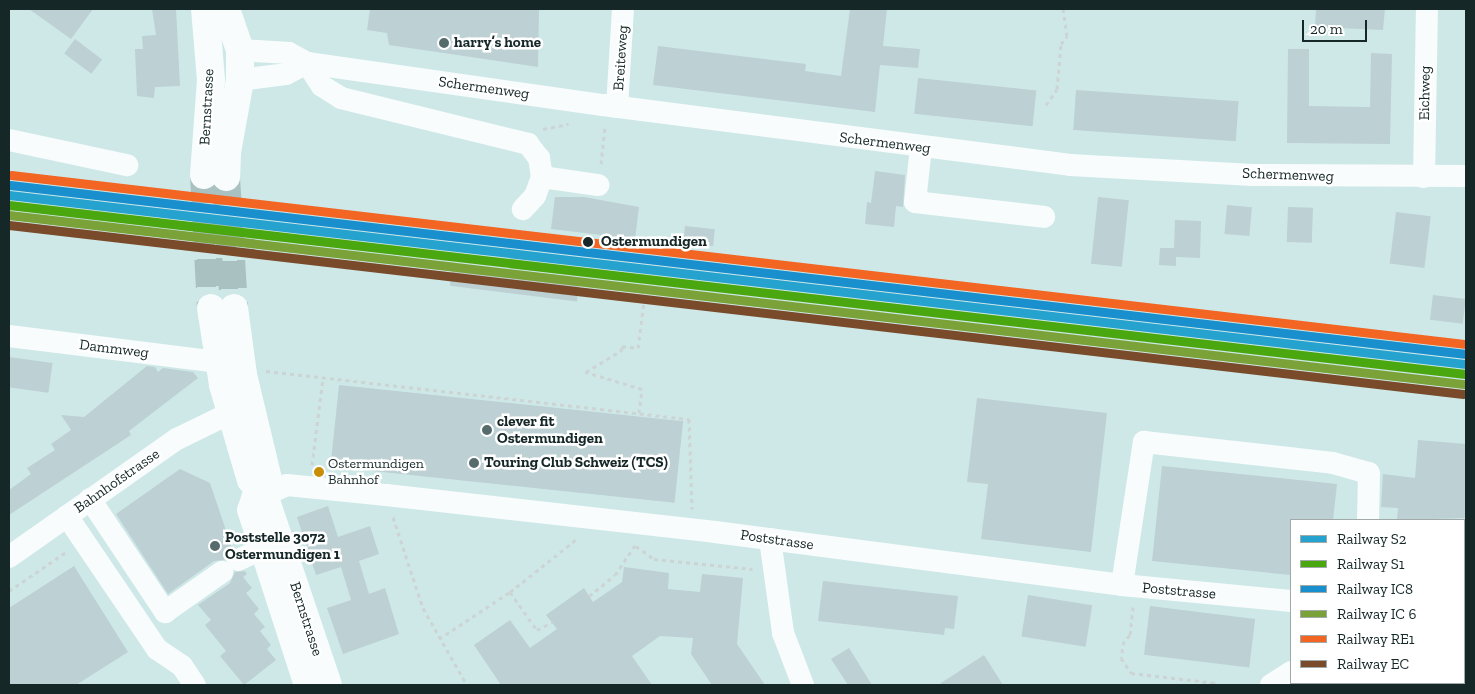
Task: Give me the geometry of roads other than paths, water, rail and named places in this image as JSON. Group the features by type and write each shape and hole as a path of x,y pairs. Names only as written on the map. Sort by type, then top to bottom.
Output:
{"main road":[{"name":"Bernstrasse","path":"205,9 211,80 215,176 227,152 240,80 238,43 226,9"},
{"name":"Schermenweg","path":"208,49 238,43"},
{"path":"211,80 240,80"},
{"name":"Bernstrasse","path":"223,308 230,365 240,409 268,479 260,492 271,545 309,680"}],"street":[{"name":"Breiteweg","path":"612,112 624,9"},
{"name":"Eichweg","path":"1424,177 1427,9"},
{"name":"Schermenweg","path":"238,43 289,52 307,63 612,112 921,148 1116,169 1424,177 1466,176"},
{"path":"240,80 286,74 307,63 316,80 341,98 528,144 539,158 542,177 535,196 523,209"},
{"path":"9,140 127,165"},
{"path":"921,148 915,202 1044,217"},
{"path":"542,177 598,185"},
{"name":"Dammweg","path":"9,336 230,365"},
{"name":"Bahnhofstrasse","path":"9,557 177,440 240,409"},
{"path":"1129,586 1144,442 1333,463 1369,473 1368,519"},
{"name":"Poststrasse","path":"260,492 287,485 386,495 693,529 1129,586 1290,601"},
{"path":"90,499 165,612 230,566 271,545"},
{"path":"67,516 156,649 182,666 195,685"},
{"path":"770,539 783,634 803,685"},
{"path":"1271,685 1290,673"}],"tunnel":[{"path":"204,175 211,308"},
{"path":"226,177 234,308"}],"railway":[{"path":"1267,370 1292,374"},
{"path":"1416,388 1466,394"}],"rail line":[{"name":"RE1","path":"11,175 1466,344"},
{"name":"IC8","path":"10,185 1466,354"},
{"name":"S2","path":"9,195 1466,364"},
{"name":"S1","path":"9,205 1465,374"},
{"name":"EC","path":"9,225 1463,394"}],"place":[{"name":"harry’s home","path":"444,43"},
{"name":"Ostermundigen","path":"588,242"},
{"name":"clever fit Ostermundigen","path":"487,430"},
{"name":"Touring Club Schweiz (TCS)","path":"474,463"},
{"name":"Ostermundigen Bahnhof","path":"319,472"},
{"name":"Poststelle 3072 Ostermundigen 1","path":"215,546"}]}
